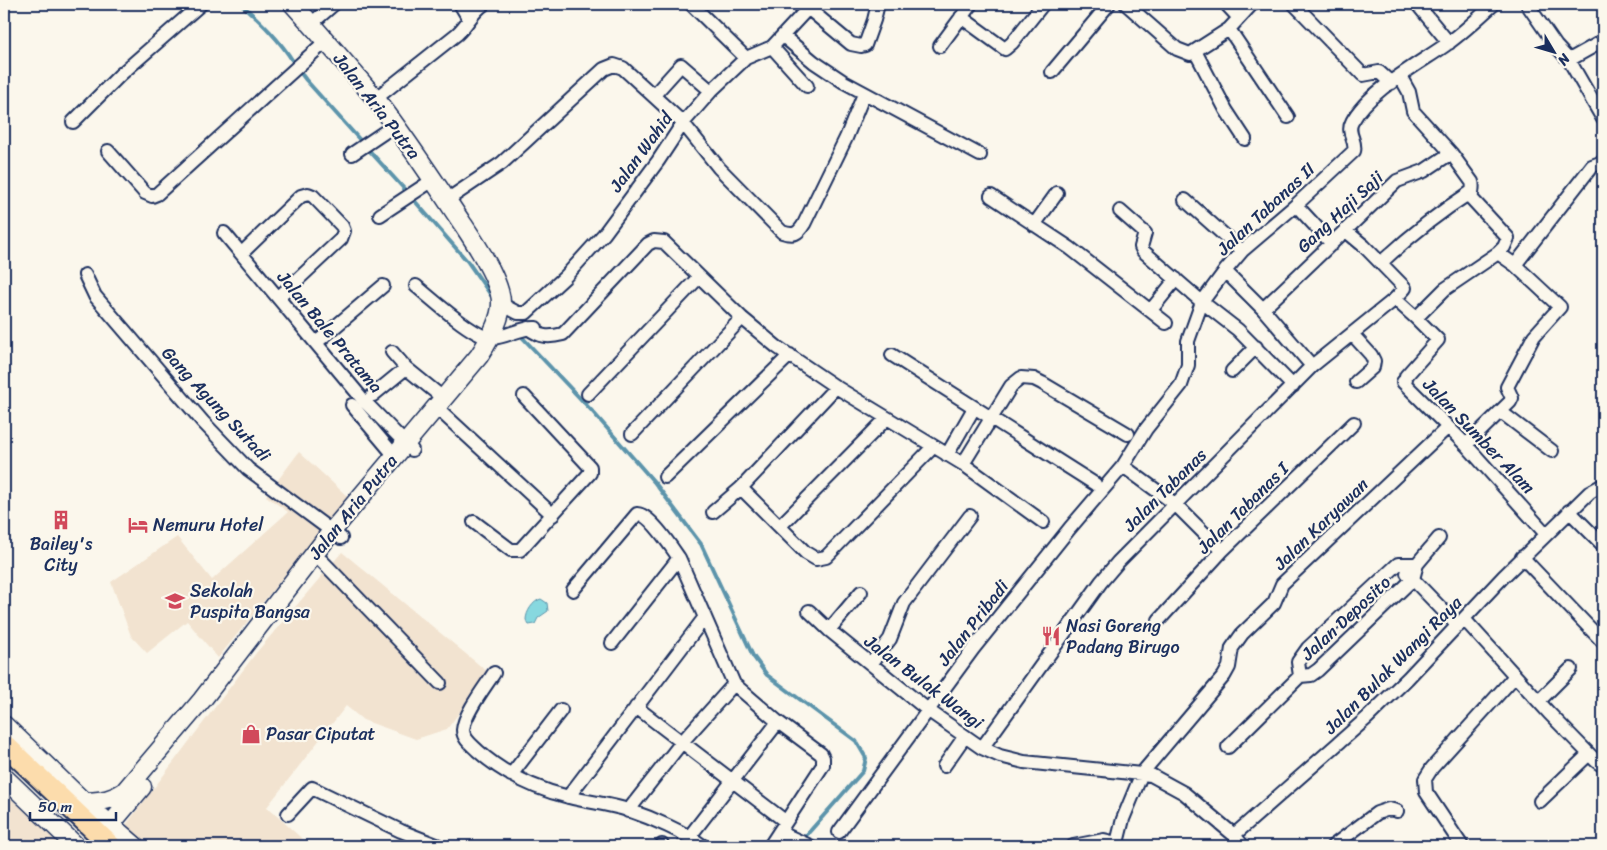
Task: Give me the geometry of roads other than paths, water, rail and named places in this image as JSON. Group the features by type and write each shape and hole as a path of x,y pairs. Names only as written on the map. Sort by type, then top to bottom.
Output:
{"highway":[{"path":"4,744 111,846"},
{"path":"4,760 92,846"}],"main road":[{"name":"Jalan Aria Putra","path":"110,825 404,449 441,406 471,384 477,373 479,356 489,339 500,308 500,293 495,279 476,244 447,200 375,99 292,4"},
{"name":"Jalan Aria Putra","path":"84,802 116,798 183,731 322,561 336,534"},
{"path":"4,725 84,802 134,846"},
{"path":"4,778 76,846"}],"street":[{"path":"73,122 120,75 201,4"},
{"path":"311,24 334,4"},
{"path":"460,4 470,19"},
{"path":"375,99 464,28 472,12 484,4"},
{"path":"691,4 746,58"},
{"path":"811,6 851,44 861,46 864,45 868,36 878,4"},
{"path":"940,46 972,4"},
{"path":"961,17 1005,49 1044,4"},
{"path":"1052,72 1110,4"},
{"path":"1126,4 1177,49 1190,54 1229,29 1252,4"},
{"path":"1226,4 1239,18"},
{"path":"1294,4 1363,75 1379,72 1395,79 1409,92 1413,110 1451,153 1472,182 1472,199 1508,238 1504,247 1498,253 1445,289 1416,318"},
{"path":"1417,4 1449,43"},
{"path":"1395,79 1449,43 1494,4"},
{"path":"1527,4 1556,46 1569,60 1603,119"},
{"name":"Jalan Wahid","path":"500,308 518,313 526,313 565,276 604,234 658,161 683,123 711,91 746,58 772,47 811,6"},
{"path":"1229,29 1288,117"},
{"path":"783,36 814,62 864,94 980,155"},
{"name":"Jalan Aria Putra","path":"108,151 145,193 152,196 157,194 326,41"},
{"path":"1569,60 1603,41"},
{"path":"772,47 807,86"},
{"path":"1195,51 1226,110 1246,139"},
{"path":"447,200 502,162 604,69 614,65 622,68 683,123 719,168 782,232 795,235 804,224 846,138 864,94"},
{"path":"654,95 681,65 711,91"},
{"name":"Jalan Tabanas II","path":"1123,466 1146,428 1181,385 1188,365 1188,341 1202,302 1224,271 1242,251 1296,205 1354,151 1355,147 1350,128 1352,121 1372,97 1395,79"},
{"path":"352,154 395,125"},
{"name":"Gang Haji Saji","path":"1263,309 1397,182 1424,170 1451,153"},
{"path":"1515,265 1592,166 1603,162"},
{"path":"380,215 433,180"},
{"path":"1385,259 1443,210 1471,192"},
{"path":"1034,225 1057,193"},
{"path":"242,253 301,196 308,194 313,196 342,226 344,231 341,239 278,298"},
{"path":"991,196 1070,248 1166,323"},
{"path":"1185,200 1242,251"},
{"path":"1296,205 1332,244"},
{"path":"1120,212 1145,232 1141,247 1143,250 1202,302 1238,330 1293,386"},
{"name":"Jalan Tabanas","path":"982,748 1101,582 1118,562 1312,366 1405,288 1364,246 1346,231"},
{"name":"Jalan Bale Pratama","path":"224,233 404,449"},
{"path":"416,286 471,330 489,339 510,335 528,328 539,328 557,335 563,334 648,244 654,241 664,242 742,318 777,347 836,388 963,464 1043,522"},
{"path":"1466,445 1512,399 1507,388 1534,336 1560,307 1515,265 1498,253"},
{"path":"1224,271 1263,309 1312,366"},
{"name":"Gang Agung Sutadi","path":"85,275 95,296 203,422 248,469 336,534"},
{"path":"588,394 699,277"},
{"path":"1151,310 1176,279"},
{"path":"316,343 383,286"},
{"name":"Jalan Sumber Alam","path":"1394,299 1438,340 1406,376 1403,382 1466,445 1546,534"},
{"path":"632,434 742,318"},
{"path":"1352,334 1374,361 1373,367 1356,382"},
{"path":"1232,371 1256,347"},
{"path":"392,352 441,406 553,515"},
{"path":"665,477 790,355"},
{"path":"892,355 1095,484"},
{"path":"373,396 406,368"},
{"path":"963,464 1011,386 1017,380 1025,377 1042,383 1128,434"},
{"path":"713,512 741,488 836,388"},
{"path":"474,522 511,550 518,551 523,548 590,473 590,467 524,396"},
{"path":"352,405 404,449"},
{"path":"947,455 974,408"},
{"path":"1501,412 1552,451"},
{"path":"780,526 887,418"},
{"name":"Jalan Tabanas I","path":"1158,620 1222,551 1354,423"},
{"name":"Jalan Karyawan","path":"1119,844 1124,819 1142,773 1224,676 1229,667 1232,648 1242,634 1274,603 1282,584 1448,427"},
{"path":"741,488 806,554 816,559 826,557 933,446"},
{"path":"1123,466 1175,504 1222,551"},
{"name":"Jalan Pribadi","path":"839,832 974,649 1070,528 1123,466"},
{"name":"Jalan Bulak Wangi Raya","path":"1234,835 1367,718 1461,623 1522,557 1590,492 1603,485"},
{"path":"1569,511 1603,545"},
{"path":"573,590 637,514 647,517 680,558 734,684 823,758 823,765 770,846"},
{"path":"871,664 890,639 904,603 970,516"},
{"name":"Jalan Deposito","path":"1228,747 1300,676 1311,675 1318,670 1413,579 1418,564 1439,538"},
{"path":"1522,557 1603,642"},
{"path":"612,643 680,558"},
{"path":"322,561 440,683"},
{"name":"Jalan Deposito","path":"1300,676 1298,662 1308,648 1398,564 1418,564"},
{"name":"Jalan Deposito","path":"1398,564 1516,676 1589,754 1603,766"},
{"path":"829,630 861,592"},
{"name":"Jalan Bulak Wangi","path":"809,611 829,630 929,711 982,748 1000,756 1024,762 1151,775 1184,793 1234,835 1243,846"},
{"path":"568,797 705,617"},
{"path":"1539,701 1571,669"},
{"path":"494,673 468,716 463,731 464,737 490,761 511,775 539,788 568,797 628,810 690,836 704,846"},
{"path":"1462,846 1426,792 1425,779 1432,768 1516,676"},
{"path":"628,810 682,742 734,684"},
{"path":"636,707 732,781 782,826 810,846"},
{"path":"511,775 561,710"},
{"path":"690,836 778,722"},
{"path":"944,766 965,736"},
{"path":"1540,801 1589,754"},
{"path":"288,814 312,788 401,831 439,846"},
{"path":"1333,846 1377,813 1389,809 1396,811"},
{"path":"1073,846 1104,840 1119,844"}],"water":[{"path":"541,599 547,603 548,611 538,618 535,624 529,625 526,617 529,610 535,602"}],"waterway":[{"path":"241,4 276,39 294,63"},
{"path":"300,72 359,139"},
{"path":"367,148 407,192"},
{"path":"413,199 468,262 493,298"},
{"path":"521,336 592,411 655,483 701,544 753,656 767,675 856,741 866,758 863,771 803,839"}],"place":[{"name":"Bailey's City","path":"61,520"},
{"name":"Nemuru Hotel","path":"138,525"},
{"name":"Sekolah Puspita Bangsa","path":"175,601"},
{"name":"Nasi Goreng Padang Birugo","path":"1051,636"},
{"name":"Pasar Ciputat","path":"251,734"}]}
